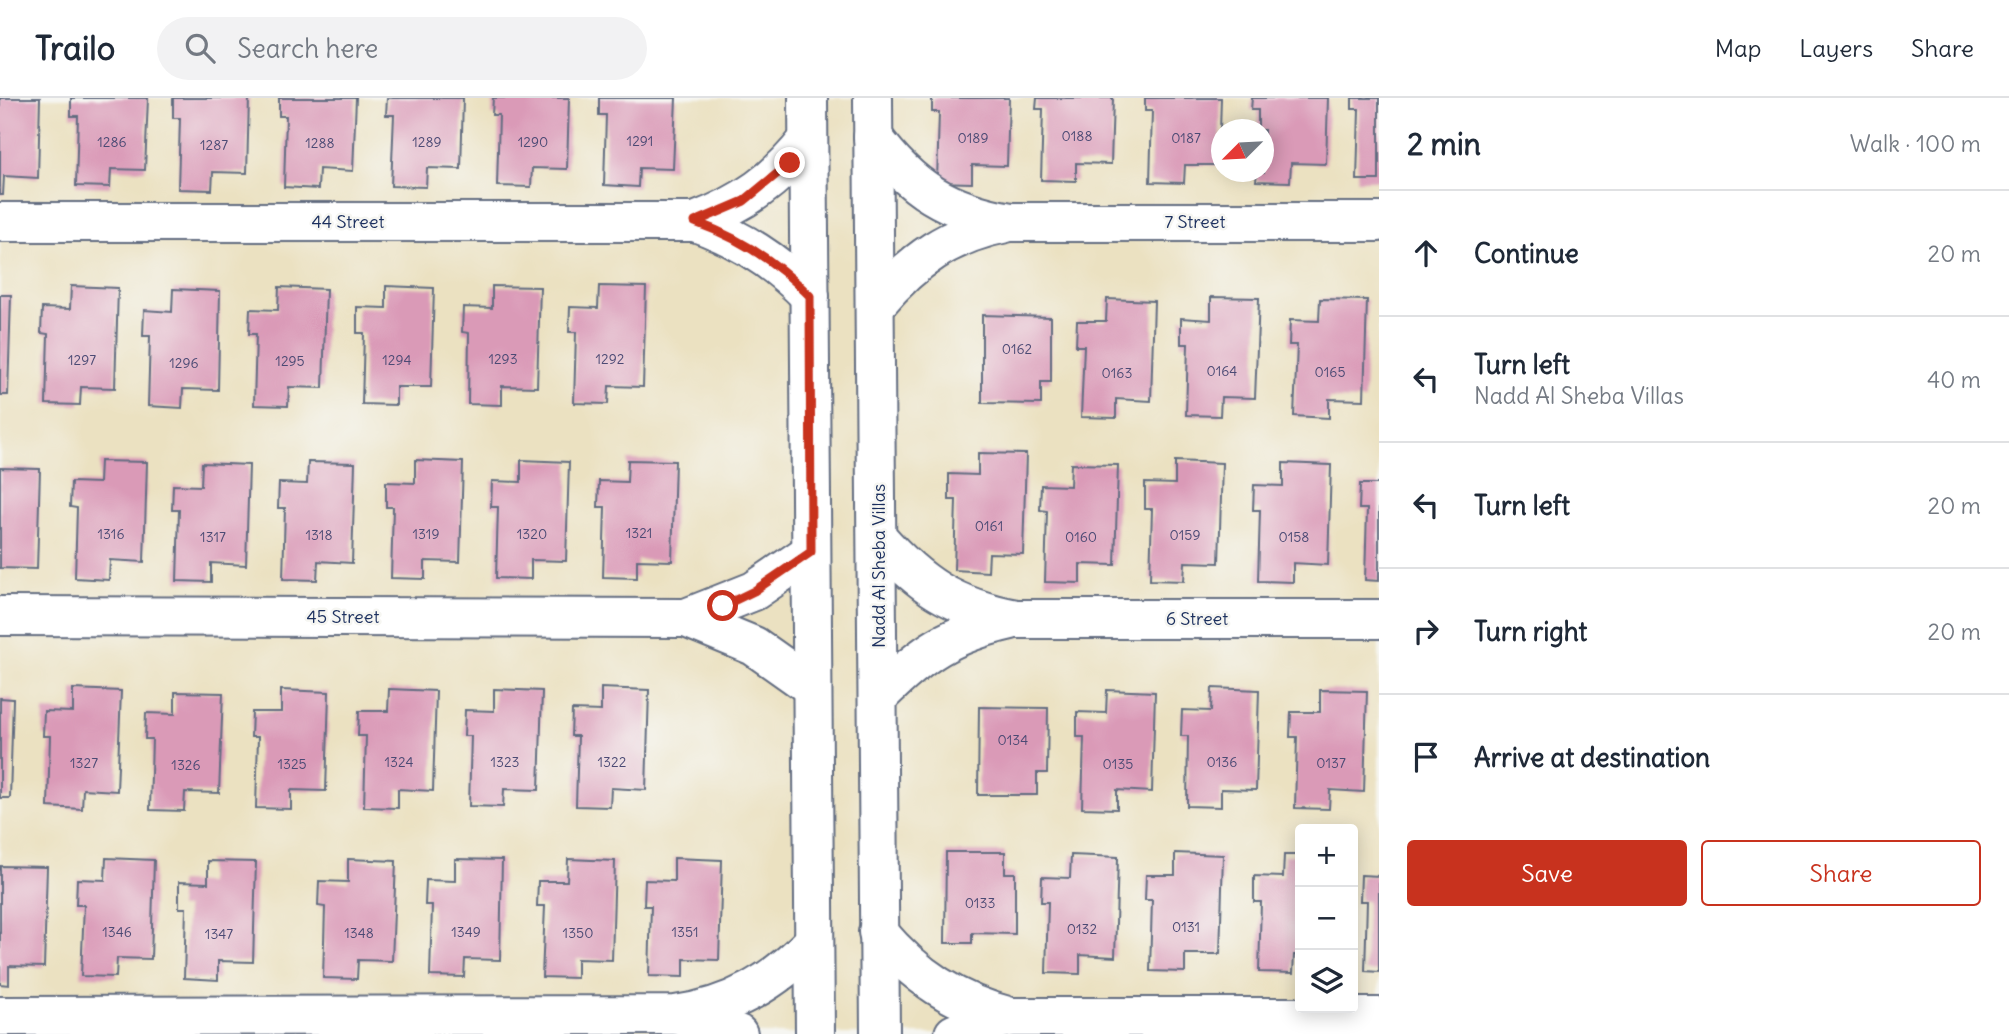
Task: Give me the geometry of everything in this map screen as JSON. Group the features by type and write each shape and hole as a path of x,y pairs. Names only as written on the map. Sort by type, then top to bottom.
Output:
{"street":[{"path":"808,98 815,1034"},
{"name":"Nadd Al Sheba Villas","path":"873,98 880,695 880,1034"},
{"path":"873,137 893,164 918,187 947,205 978,216 1011,222"},
{"path":"695,222 744,201 768,184 808,140"},
{"name":"44 Street","path":"0,222 695,222"},
{"path":"695,222 744,243 768,258 810,296"},
{"path":"877,303 914,264 950,240 980,228 1011,222"},
{"name":"7 Street","path":"1011,222 1379,222"},
{"path":"878,538 925,584 953,601 984,613 1016,619"},
{"path":"686,618 754,591 811,552"},
{"name":"45 Street","path":"0,616 686,618"},
{"path":"686,618 754,646 812,687"},
{"path":"880,695 926,653 955,636 1016,619"},
{"name":"6 Street","path":"1016,619 1379,619"},
{"path":"878,932 900,958 925,980 954,998 1011,1017"},
{"path":"0,1016 675,1015 719,1006 746,995 771,980 814,941"},
{"path":"675,1015 738,1034"},
{"path":"954,1034 985,1022 1011,1017 1379,1017"}],"building":[{"path":"0,98 40,98 38,178 4,176 3,195 0,195"},
{"path":"71,98 148,98 145,170 111,169 110,187 76,186 78,116 71,116"},
{"path":"173,98 249,98 247,173 213,172 212,190 178,189 180,118 173,118"},
{"path":"279,98 356,98 353,171 319,169 318,189 284,187 286,116 279,116"},
{"path":"387,98 463,98 461,169 427,168 426,187 391,186 394,115 386,115"},
{"path":"493,98 569,98 567,169 532,168 531,187 497,186 499,115 492,115"},
{"path":"599,98 676,98 673,169 639,168 638,187 604,185 606,115 599,115"},
{"path":"932,98 1009,98 1007,166 972,165 972,183 937,182 939,112 932,112"},
{"path":"1037,98 1113,98 1111,164 1076,163 1076,181 1041,180 1043,109 1036,109"},
{"path":"1145,98 1221,98 1220,119 1211,119 1211,165 1185,165 1184,183 1150,182 1152,111 1145,111"},
{"path":"1252,98 1328,98 1326,164 1291,163 1290,182 1274,182 1274,119 1258,119 1258,110 1251,110"},
{"path":"1352,98 1379,98 1379,180 1357,180 1359,109 1352,109"},
{"path":"71,286 118,288 115,388 81,387 80,405 46,404 48,334 41,333 42,308 70,309"},
{"path":"386,286 434,288 431,387 396,387 396,405 362,404 364,333 357,333 357,307 386,308"},
{"path":"492,286 540,287 537,387 502,386 502,405 468,404 469,333 462,332 463,307 492,308"},
{"path":"599,286 646,287 643,387 609,386 608,404 574,403 576,332 569,332 570,307 598,308"},
{"path":"279,287 326,289 323,388 289,387 288,406 254,405 256,334 249,334 250,309 278,310"},
{"path":"173,289 220,291 218,390 183,389 182,408 148,406 150,336 143,336 144,310 172,312"},
{"path":"0,295 11,295 8,395 0,395"},
{"path":"1211,297 1259,298 1255,398 1221,397 1220,416 1186,415 1188,344 1181,344 1181,318 1211,320"},
{"path":"1107,299 1154,301 1151,401 1116,399 1116,418 1081,417 1084,346 1076,346 1077,321 1106,321"},
{"path":"1320,299 1367,300 1364,400 1329,399 1329,418 1294,416 1297,345 1289,345 1290,320 1319,321"},
{"path":"982,315 1051,317 1051,382 1041,382 1041,404 982,403"},
{"path":"978,453 1026,454 1023,554 989,553 988,572 954,570 956,500 949,500 949,474 978,475"},
{"path":"415,460 463,462 460,562 425,561 425,579 391,578 393,507 386,507 386,482 415,483"},
{"path":"521,460 569,462 566,561 531,560 531,579 496,578 498,507 491,507 492,481 521,482"},
{"path":"628,460 675,461 672,561 637,560 637,578 603,577 605,507 598,507 599,481 627,482"},
{"path":"100,461 147,462 144,562 110,560 109,580 75,578 77,508 70,507 71,482 99,483"},
{"path":"1175,461 1222,463 1219,563 1185,562 1184,581 1150,580 1152,509 1145,509 1145,483 1175,484"},
{"path":"308,462 355,463 352,563 318,561 317,580 283,579 285,508 278,508 279,483 307,484"},
{"path":"202,463 249,465 246,565 211,563 211,582 177,581 179,510 172,510 173,485 201,486"},
{"path":"1283,463 1331,465 1328,565 1293,563 1293,582 1258,581 1260,510 1253,510 1254,485 1283,486"},
{"path":"1071,464 1118,465 1115,565 1080,564 1080,583 1045,582 1047,511 1040,510 1041,485 1070,486"},
{"path":"0,468 40,469 37,569 0,568"},
{"path":"1360,484 1379,484 1379,581 1365,580 1367,509 1359,509"},
{"path":"601,688 649,690 646,790 611,788 610,807 576,806 578,736 571,736 572,710 601,711"},
{"path":"1212,688 1259,690 1256,790 1221,789 1221,807 1187,806 1188,736 1181,736 1182,710 1211,711"},
{"path":"73,689 121,691 117,791 83,789 82,809 48,807 50,736 43,736 44,711 73,712"},
{"path":"389,689 436,691 433,791 398,789 398,808 364,807 366,736 358,736 359,711 388,711"},
{"path":"494,689 542,691 539,790 504,789 503,807 469,806 471,736 464,736 465,710 494,711"},
{"path":"281,690 329,692 326,791 291,790 291,809 256,808 258,737 251,737 252,712 281,712"},
{"path":"1107,690 1155,692 1152,792 1117,790 1117,809 1082,808 1084,737 1077,737 1077,712 1106,713"},
{"path":"1320,690 1367,691 1364,792 1330,790 1329,809 1295,808 1297,737 1290,737 1291,712 1320,712"},
{"path":"175,692 223,693 219,793 185,792 184,811 150,810 152,739 145,739 146,713 175,714"},
{"path":"0,698 13,699 10,798 0,798"},
{"path":"979,707 1048,708 1047,773 1037,773 1037,795 978,795"},
{"path":"946,852 1005,852 1005,873 1015,873 1015,934 972,933 972,943 945,943"},
{"path":"1175,853 1223,855 1220,954 1185,954 1185,972 1150,971 1152,900 1145,900 1146,875 1175,875"},
{"path":"1071,855 1118,857 1115,957 1080,955 1080,974 1046,973 1048,902 1041,902 1042,877 1070,878"},
{"path":"1284,855 1295,855 1293,973 1259,972 1261,902 1254,902 1254,876 1283,877"},
{"path":"106,858 154,860 151,959 117,958 116,977 81,976 84,905 76,905 77,879 105,880"},
{"path":"674,858 722,860 719,960 684,959 684,977 649,976 651,906 644,906 645,880 674,881"},
{"path":"348,859 396,861 392,961 358,960 357,979 323,978 325,907 318,906 319,881 348,882"},
{"path":"455,859 502,860 500,960 465,959 464,977 430,976 432,905 425,905 426,880 455,881"},
{"path":"568,859 615,861 612,960 577,959 577,978 542,977 545,906 537,906 538,881 567,881"},
{"path":"208,861 256,862 253,962 218,961 218,980 184,978 186,908 179,908 179,882 208,883"},
{"path":"0,866 47,867 44,967 9,966 9,985 0,984"},
{"path":"1361,875 1379,876 1379,972 1365,971 1367,901 1360,901"}],"route":[{"path":"723,606 784,573 811,552 810,296 768,258 718,230 695,222 744,201 768,184 790,163"}]}
